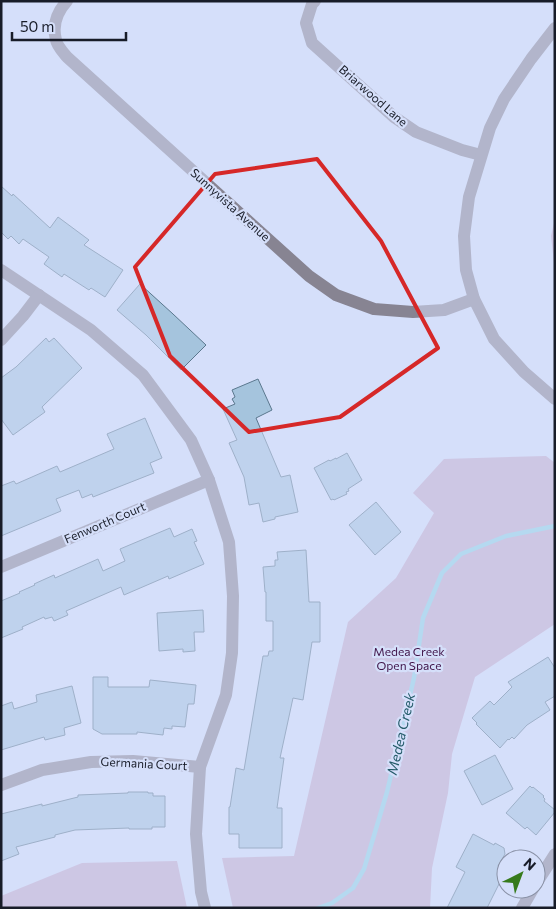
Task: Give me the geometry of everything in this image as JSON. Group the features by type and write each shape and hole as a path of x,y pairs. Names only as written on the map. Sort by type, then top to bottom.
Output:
{"street":[{"name":"Sunnyvista Avenue","path":"67,1 62,6 54,23 56,41 67,57 309,276 336,295 374,308 414,312 444,310 474,299"},
{"name":"Briarwood Lane","path":"315,1 312,4 306,23 312,43 394,117 416,132 462,150 481,155"},
{"path":"555,28 531,58 504,99 490,128 469,197 464,236 466,270 474,299 494,338 524,372 555,399"},
{"path":"1,270 91,330 143,374 191,440 209,480 229,542 233,596 232,652 226,695 200,767 196,834 201,892 205,907"},
{"path":"1,340 23,316 38,295"},
{"name":"Fenworth Court","path":"1,567 209,480"},
{"name":"Germania Court","path":"1,785 42,770 91,762 133,762 200,767"},
{"path":"546,868 555,854"}],"highlighted area":[{"path":"317,159 381,241 438,348 340,417 249,432 170,356 135,267 215,174"}],"green space":[{"path":"555,219 555,271 551,236"},
{"name":"Medea Creek Open Space","path":"546,456 555,463 555,624 475,677 452,754 448,793 432,868 430,908 233,908 222,858 294,856 348,622 396,578 434,513 413,493 444,459"},
{"path":"177,861 187,908 1,908 1,896 82,863"}],"building":[{"path":"1,186 12,196 13,194 50,228 58,217 89,240 84,245 123,270 105,297 91,288 89,290 64,274 62,277 44,264 49,257 23,239 19,244 11,236 8,239 1,232"},
{"path":"140,284 206,345 181,370 146,335 117,310"},
{"path":"46,338 49,342 54,338 82,368 42,407 45,412 13,435 1,419 1,378 16,367"},
{"path":"258,379 272,410 256,418 281,477 290,475 298,512 275,517 275,519 263,522 259,503 249,505 244,477 229,443 237,440 223,409 235,404 232,399 235,397 232,390"},
{"path":"145,418 162,458 150,463 154,473 93,497 92,494 82,498 79,490 56,499 61,511 1,536 1,486 14,481 16,484 57,466 60,472 114,449 107,434"},
{"path":"347,453 362,480 348,489 347,494 331,500 314,468"},
{"path":"376,502 401,532 375,555 349,525"},
{"path":"170,528 174,537 192,529 197,541 194,542 204,564 169,579 168,576 124,595 121,587 66,611 68,615 54,621 52,617 45,619 44,617 22,627 23,629 1,638 1,601 54,575 55,578 98,559 103,571 125,561 120,549"},
{"path":"306,550 309,602 320,602 320,642 312,642 303,700 293,698 280,758 284,758 277,808 282,808 282,848 239,848 239,834 229,834 229,807 236,768 244,770 263,656 268,656 269,651 273,651 273,621 266,621 266,592 263,567 275,566 275,560 278,560 277,552"},
{"path":"203,610 204,632 194,632 195,651 183,652 183,649 159,651 157,613"},
{"path":"548,657 555,668 555,696 545,702 550,710 527,725 514,739 512,737 508,739 500,748 472,718 490,701 494,705 512,687 508,682"},
{"path":"93,677 108,677 108,687 149,687 150,680 196,685 194,704 188,704 185,727 172,726 172,729 164,728 163,735 137,732 137,734 102,734 93,729"},
{"path":"72,686 81,723 64,728 65,735 45,740 44,737 1,750 1,706 12,702 14,709 37,702 36,695"},
{"path":"495,755 513,789 482,805 464,771"},
{"path":"530,786 544,796 544,801 555,810 536,835 527,827 525,829 506,813"},
{"path":"148,792 153,793 153,796 165,796 165,827 152,827 152,829 75,830 16,847 19,854 1,861 1,814 42,804 42,806 78,797 78,795"},
{"path":"473,834 504,848 496,849 496,890 487,908 447,908 465,872 456,867"}],"waterway":[{"name":"Medea Creek","path":"318,908 332,903 353,888 364,869 387,792 414,678 423,618 442,573 461,554 506,536 555,526"}]}
